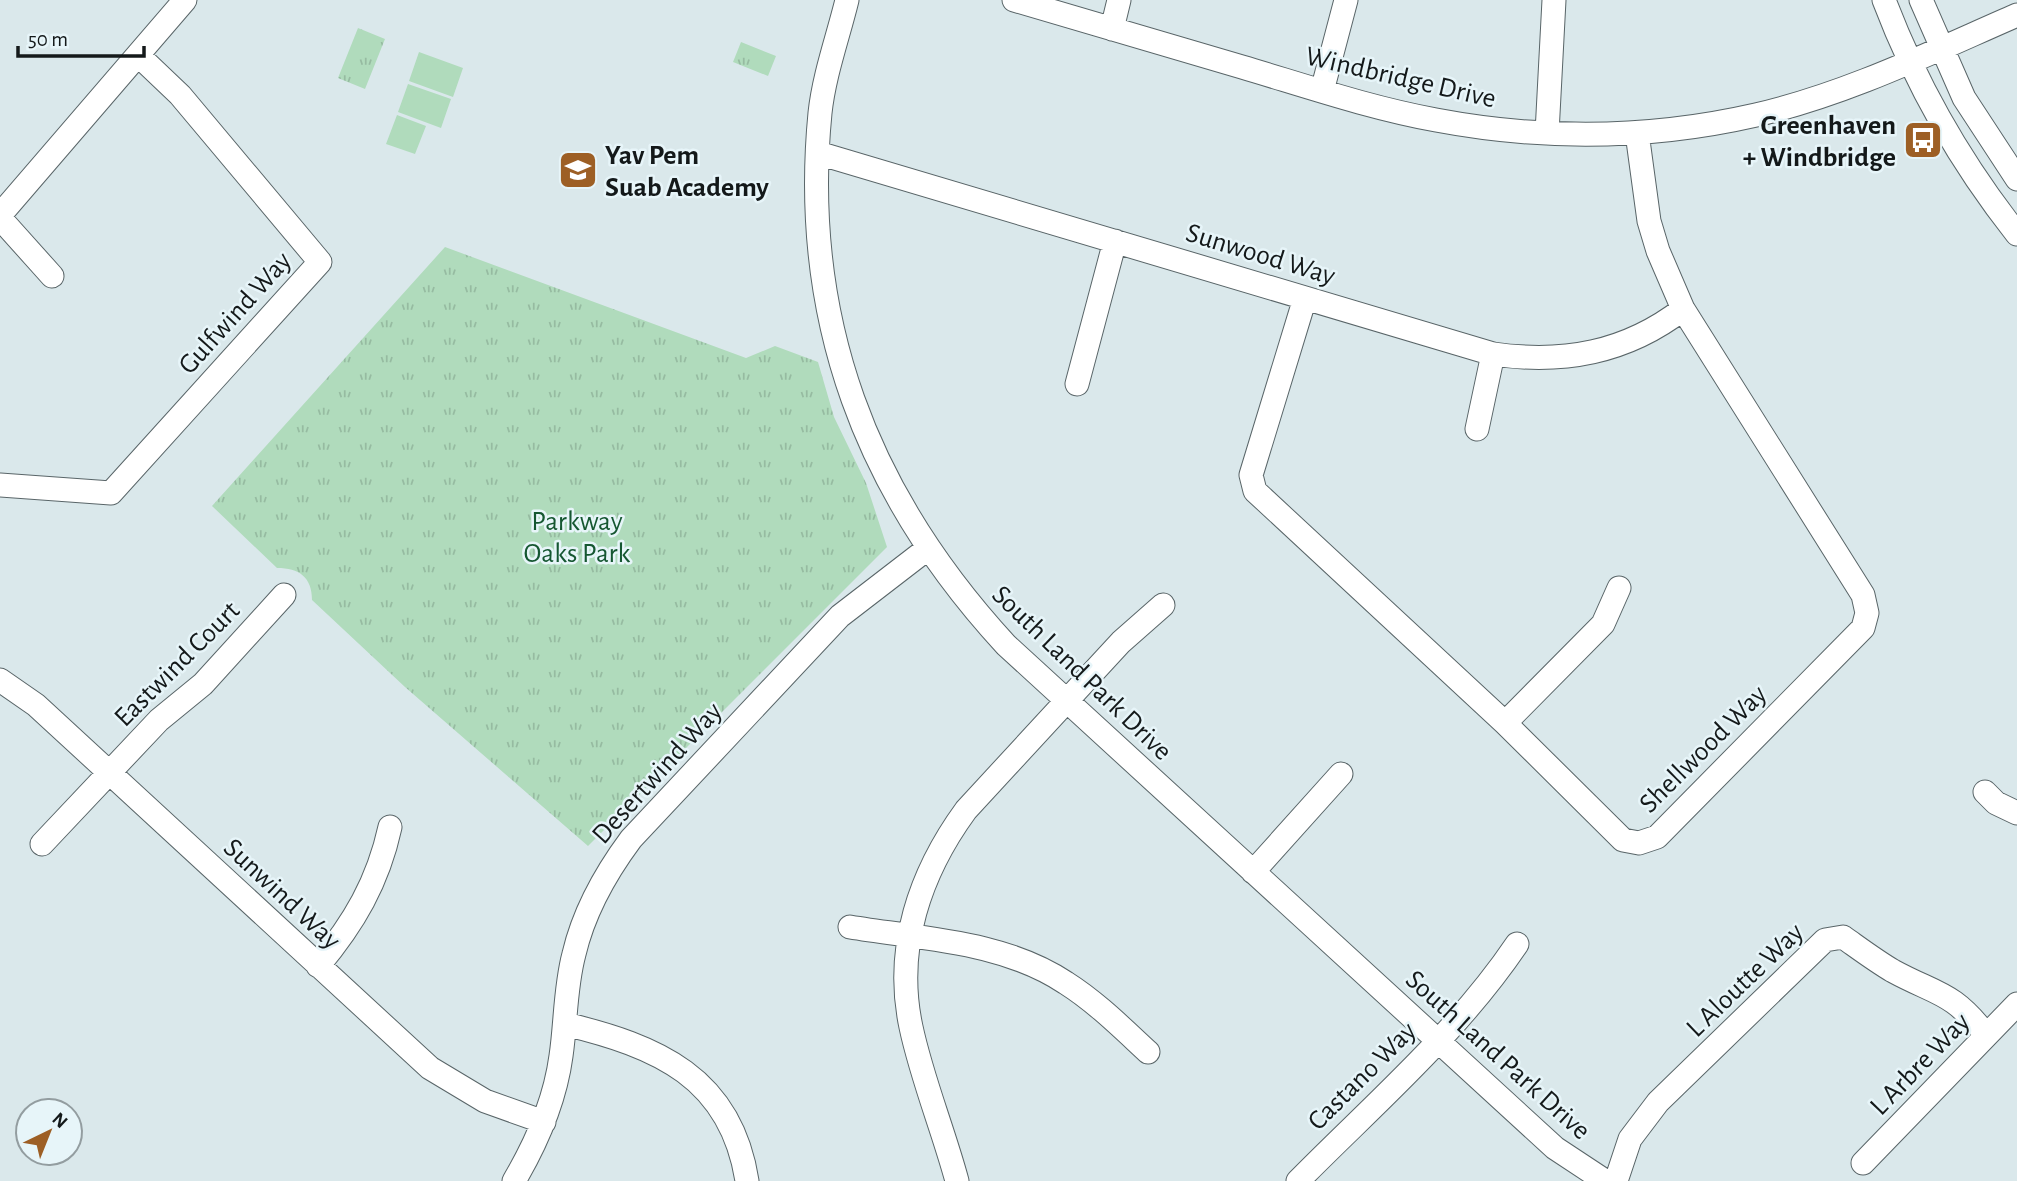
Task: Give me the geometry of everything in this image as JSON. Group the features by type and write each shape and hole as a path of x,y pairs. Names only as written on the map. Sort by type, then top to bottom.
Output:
{"street":[{"path":"52,276 0,216 185,0"},
{"name":"South Land Park Drive","path":"847,0 825,86 818,153 817,243 823,288 845,375 880,467 927,549 978,614 1066,701 1555,1149 1605,1181"},
{"name":"Windbridge Drive","path":"1014,0 1322,91 1435,120 1547,133 1637,133 1754,116 1805,103 2017,15"},
{"path":"1112,29 1119,0"},
{"path":"1322,91 1346,0"},
{"path":"1547,133 1554,0"},
{"path":"1884,0 1909,62 1960,159 2017,234"},
{"path":"1921,0 1940,49 1989,140 2017,179"},
{"name":"Gulfwind Way","path":"0,485 111,493 320,262 180,95 138,55"},
{"name":"Shellwood Way","path":"1305,298 1251,475 1255,491 1505,723 1623,841 1639,842 1657,836 1863,628 1867,613 1863,595 1683,309 1658,251 1649,221 1637,133"},
{"name":"Sunwood Way","path":"818,153 1493,354 1551,359 1583,355 1636,339 1660,327 1683,309"},
{"path":"1077,384 1115,241"},
{"path":"1477,429 1493,354"},
{"name":"Desertwind Way","path":"514,1181 544,1122 555,1087 565,1024 567,989 581,927 605,876 631,839 840,616 927,549"},
{"path":"1505,723 1603,624 1619,588"},
{"name":"Eastwind Court","path":"42,844 159,720 202,684 284,595"},
{"path":"957,1181 910,1024 906,982 909,936 919,893 947,836 966,810 1121,642 1163,606"},
{"name":"Sunwind Way","path":"0,680 36,705 430,1069 456,1087 485,1101 544,1122"},
{"path":"1254,872 1340,774"},
{"path":"1985,792 1996,803 2017,813"},
{"path":"318,966 362,908 376,876 390,827"},
{"path":"850,927 977,947 1035,966 1091,1000 1148,1052"},
{"name":"L Aloutte Way","path":"1615,1181 1630,1139 1658,1102 1825,940 1843,937 1896,972 1936,989 1969,1012 1986,1035"},
{"name":"Castano Way","path":"1298,1181 1438,1041 1492,982 1517,944"},
{"name":"L Arbre Way","path":"1863,1163 2017,1004"},
{"path":"565,1024 607,1034 652,1050 694,1077 717,1103 734,1132 747,1181"}],"green space":[{"path":"358,28 385,39 365,89 338,78"},
{"path":"741,42 776,56 768,76 733,62"},
{"path":"419,52 463,68 453,97 409,81"},
{"path":"408,84 451,99 441,128 398,112"},
{"path":"397,115 426,126 415,154 386,144"},
{"name":"Parkway Oaks Park","path":"445,247 746,358 775,346 818,362 834,417 866,483 887,547 588,846 405,687 312,600 310,585 303,575 277,568 212,506"}],"place":[{"name":"Greenhaven + Windbridge","path":"1923,140"},
{"name":"Yav Pem Suab Academy","path":"578,170"}]}
